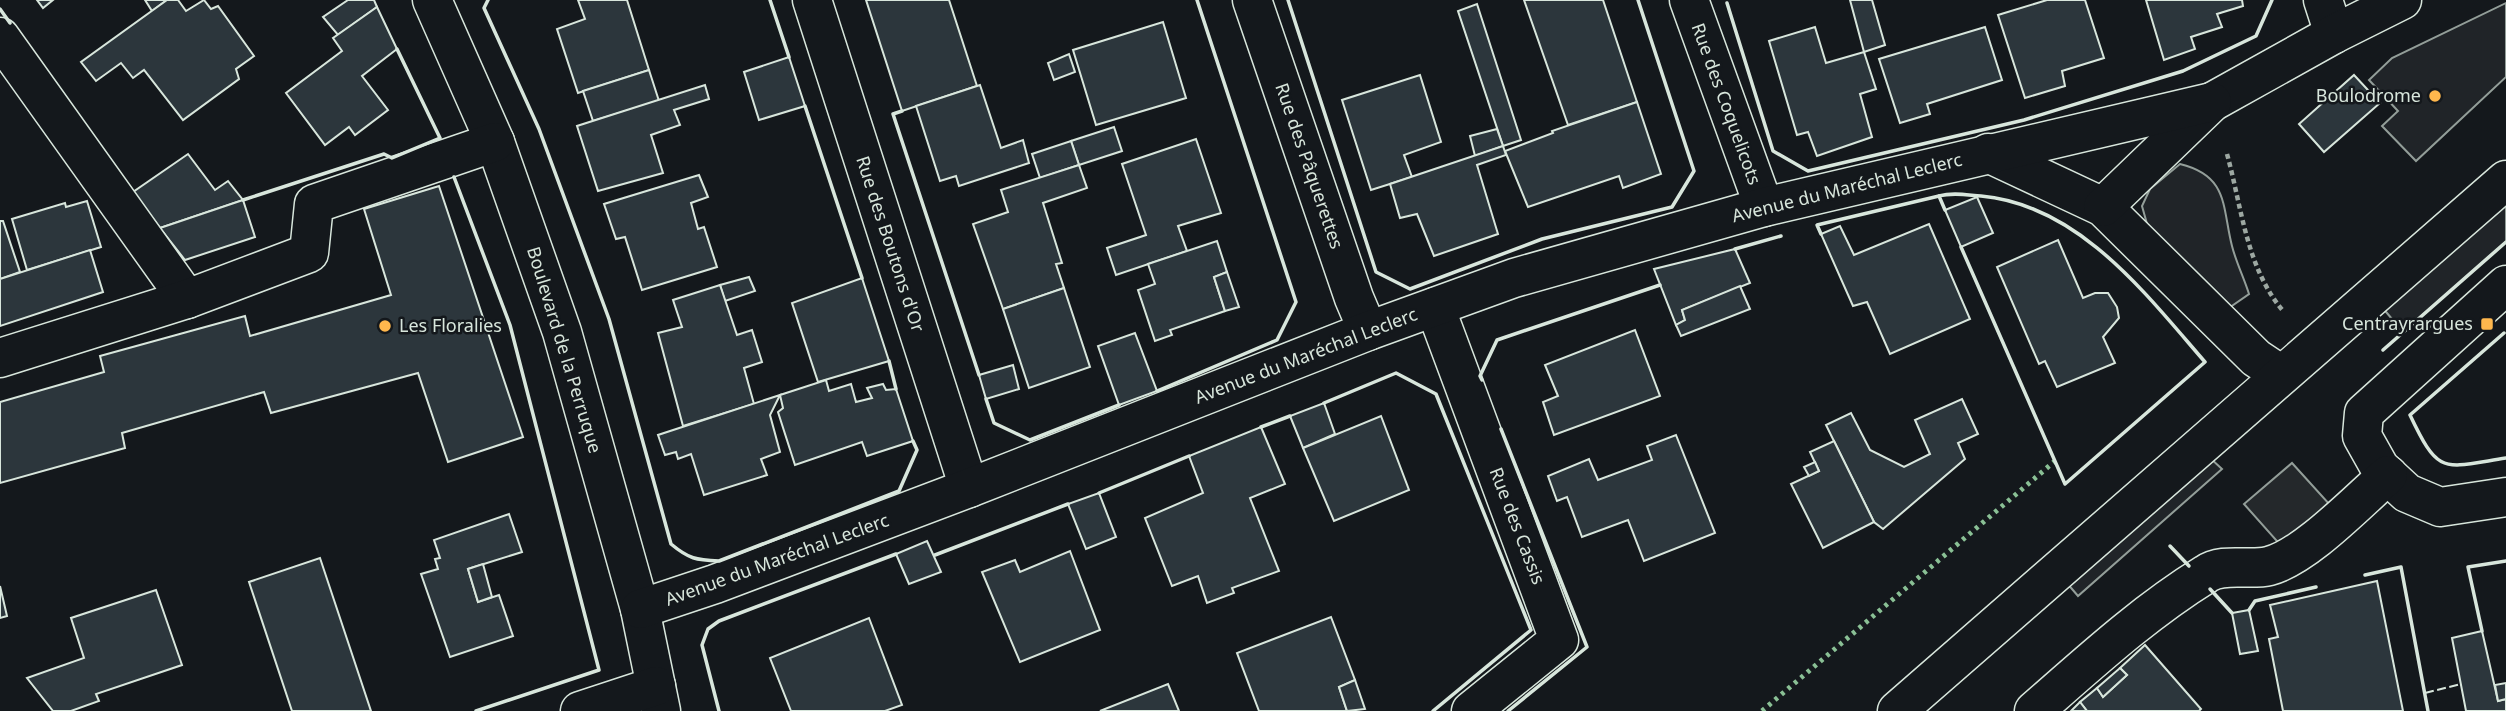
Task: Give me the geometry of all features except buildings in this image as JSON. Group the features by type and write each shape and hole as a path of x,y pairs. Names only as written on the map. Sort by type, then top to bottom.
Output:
{"street":[{"name":"Boulevard de la Perruque","path":"432,0 495,142 562,332 640,609 658,699"},
{"name":"Rue des Boutons d'Or","path":"811,0 969,488"},
{"name":"Rue des Pâquerettes","path":"1252,0 1354,298 1368,331"},
{"name":"Rue des Coquelicots","path":"1689,0 1763,208"},
{"name":"Avenue du Maréchal Leclerc","path":"2103,207 2212,102 2328,17 2402,0"},
{"path":"0,37 187,299"},
{"name":"Avenue du Maréchal Leclerc","path":"640,609 969,488 1368,331 1514,278 1763,208 2212,102"},
{"path":"0,358 187,299 309,253 314,204 495,142"},
{"path":"1988,153 2103,207 2247,350 2280,374"},
{"path":"1896,711 2506,180"},
{"path":"2506,285 2364,413 2361,436 2380,468 2407,494 2440,507 2506,497"},
{"name":"Rue des Cassis","path":"1434,307 1559,640 1471,711"},
{"path":"2034,711 2153,609 2208,571 2267,566 2291,557 2388,475"},
{"path":"580,711 658,699"}],"path":[{"path":"2212,102 2252,255 2270,295 2287,315"}],"shaded area":[{"name":"Boulodrome","path":"2506,3 2506,77 2416,161 2382,126 2398,111 2369,80 2392,58"},
{"path":"2180,164 2207,176 2221,195 2234,252 2249,294 2226,310 2149,231 2142,206 2150,189"},
{"path":"2506,198 2506,242 2403,332 2381,306"},
{"path":"2209,457 2222,469 2078,596 2066,582"},
{"path":"2292,463 2340,516 2291,557 2244,504"}],"hedge":[{"path":"1762,711 2055,461"}],"fence":[{"path":"2425,693 2461,684"}],"wall":[{"path":"488,0 484,8 539,129 609,319 671,544 693,558 719,561 899,491 917,450 913,441"},
{"path":"770,0 789,57"},
{"path":"1157,391 1277,340 1296,302 1197,0"},
{"path":"1288,0 1376,272 1410,289 1542,239 1672,207 1694,171 1638,0"},
{"path":"1727,3 1773,151 1808,171 2024,120 2183,71 2256,36 2272,0"},
{"path":"0,9 10,23"},
{"path":"243,200 384,154 392,158 440,138 397,49"},
{"path":"805,106 862,278"},
{"path":"902,111 893,114 979,375"},
{"path":"454,177 510,325 599,670 476,711"},
{"path":"1945,210 1939,196 1960,194 2016,203 2049,216 2079,234 2107,256 2134,282 2205,362 2065,484 1961,247"},
{"path":"1821,234 1817,225 1939,196"},
{"path":"1735,249 1781,236"},
{"path":"2383,350 2506,242"},
{"path":"1482,380 1480,376 1497,340 1660,285"},
{"path":"2504,333 2410,415 2428,449 2445,463 2468,464 2506,458"},
{"path":"889,361 896,389"},
{"path":"1324,403 1396,373 1436,394 1531,630 1433,711"},
{"path":"986,399 994,423 1030,440 1119,405"},
{"path":"1261,427 1290,416"},
{"path":"1501,429 1587,647 1508,711"},
{"path":"1099,493 1189,456"},
{"path":"935,555 1068,504"},
{"path":"2170,546 2189,566"},
{"path":"719,711 702,645 708,629 719,621 896,554"},
{"path":"2482,631 2468,567 2506,561"},
{"path":"2365,575 2401,567 2428,711"},
{"path":"2249,610 2255,601 2316,587"},
{"path":"2210,589 2232,613"}],"place":[{"name":"Boulodrome","path":"2435,96"},
{"name":"Centrayrargues","path":"2487,324"},
{"name":"Les Floralies","path":"385,326"}]}
